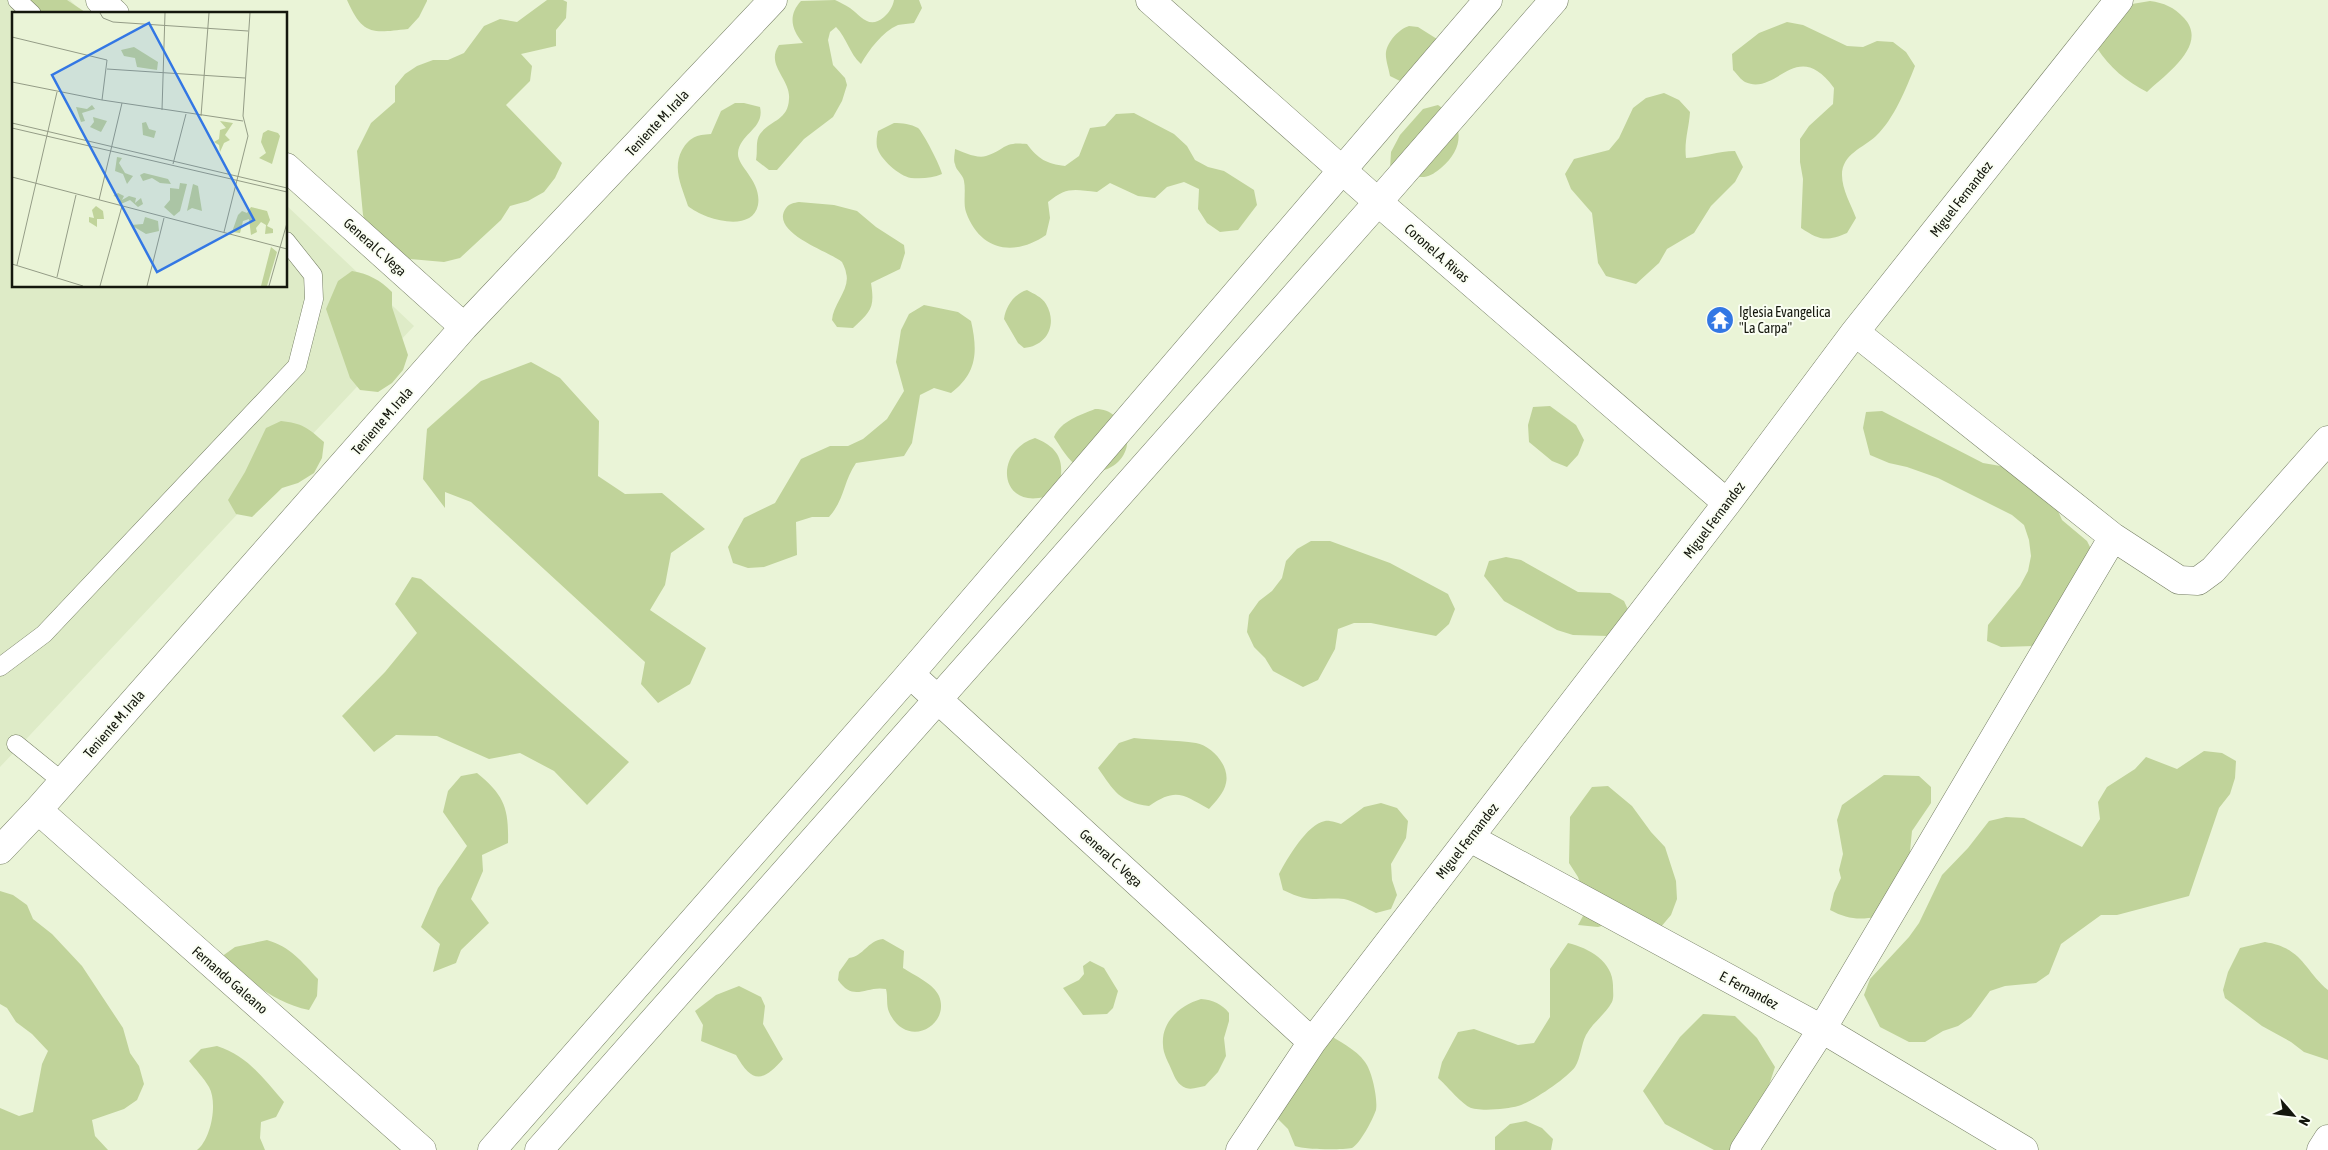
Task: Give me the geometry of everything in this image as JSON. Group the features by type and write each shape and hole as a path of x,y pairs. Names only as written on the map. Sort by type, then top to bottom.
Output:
{"street":[{"path":"100,0 113,12"},
{"name":"Teniente M. Irala","path":"0,850 63,782 464,327 774,0"},
{"name":"Coronel A. Rivas","path":"1150,0 1341,170 1727,503"},
{"path":"492,1150 910,674 1488,0"},
{"path":"539,1150 1378,202 1554,0"},
{"name":"Miguel Fernandez","path":"1240,1150 1312,1042 1727,503 1855,332 2119,0"},
{"name":"General C. Vega","path":"288,169 464,327"},
{"path":"1855,332 2113,537 2179,580 2198,581 2213,570 2328,440"},
{"path":"1744,1150 1822,1029 2113,537"},
{"name":"General C. Vega","path":"910,674 1312,1042"},
{"name":"Fernando Galeano","path":"38,810 422,1150"},
{"name":"E. Fernandez","path":"1470,838 1822,1029 2024,1150"},
{"path":"2322,1150 2328,1139"}],"lane":[{"path":"17,0 30,12"},
{"path":"0,667 44,634 297,366 314,299 313,275 288,244"},
{"path":"16,744 63,782"}],"shaded area":[{"path":"0,0 70,0 82,12 12,12 12,288 288,288 288,207 414,326 0,767"},
{"path":"29,0 67,0 85,12 25,12"},
{"path":"347,0 427,1 419,17 408,29 377,31 370,30 358,20"},
{"path":"547,0 563,0 567,2 566,18 556,30 556,46 521,54 532,66 530,81 506,105 562,163 555,178 544,192 528,201 510,206 501,220 460,258 444,262 410,259 396,253 369,231 363,215 357,151 371,123 395,102 395,86 405,74 417,66 433,60 448,60 464,53 484,26 500,19 517,22"},
{"path":"835,0 870,22 879,21 886,15 894,0 919,0 922,8 914,23 898,25 881,37 861,64 836,27 830,32 828,40 833,65 845,78 847,85 842,101 833,117 804,139 777,170 769,170 756,160 758,140 764,129 782,116 788,106 789,99 789,92 777,66 775,52 779,45 803,43 796,32 793,22 794,12 801,1"},
{"path":"2150,1 2168,6 2180,14 2190,28 2191,38 2188,49 2174,68 2147,92 2119,73 2107,62 2097,48 2103,18 2132,4"},
{"path":"1787,22 1803,25 1847,46 1863,47 1877,41 1893,42 1906,52 1915,66 1903,94 1888,121 1876,136 1854,152 1845,162 1842,181 1856,218 1847,233 1833,238 1818,237 1801,228 1803,179 1800,162 1800,139 1809,126 1833,104 1834,88 1821,73 1809,67 1798,67 1767,82 1756,84 1745,82 1733,70 1732,54 1759,33"},
{"path":"1409,26 1418,27 1437,39 1404,83 1390,76 1386,52 1395,36"},
{"path":"1664,93 1679,100 1690,112 1686,140 1686,158 1735,151 1743,167 1735,182 1711,206 1694,233 1667,249 1659,263 1636,284 1606,276 1598,263 1592,213 1571,189 1565,174 1574,159 1609,150 1619,138 1633,108 1646,98"},
{"path":"735,103 760,107 759,121 743,140 738,153 741,164 756,189 758,205 754,214 747,219 726,221 704,215 688,206 679,178 678,164 682,150 688,142 697,136 711,134 721,111"},
{"path":"1438,105 1453,119 1459,135 1458,144 1449,160 1441,168 1424,177 1411,176 1390,169 1391,152 1400,135 1423,109"},
{"path":"1134,113 1174,134 1187,146 1195,160 1208,167 1224,171 1254,190 1257,205 1238,230 1220,232 1207,223 1198,209 1199,189 1184,182 1167,187 1155,198 1138,196 1110,183 1097,192 1065,191 1048,202 1050,218 1046,235 1022,246 1010,248 989,242 972,225 965,208 965,185 954,162 955,149 982,157 1008,145 1027,144 1043,160 1065,166 1079,156 1090,128 1105,126 1116,114"},
{"path":"894,123 918,128 932,150 942,174 927,178 906,177 886,162 877,147 878,131"},
{"path":"799,202 834,205 857,211 876,227 904,245 905,253 900,269 871,283 872,304 868,313 853,328 837,327 832,320 847,279 842,262 793,234 786,226 783,217 786,208 791,204"},
{"path":"352,271 374,278 392,292 392,307 408,355 403,370 392,383 378,392 360,390 350,378 326,309 338,281"},
{"path":"1027,290 1038,296 1046,304 1051,319 1048,333 1044,338 1039,343 1024,348 1018,343 1004,319 1011,301 1018,294"},
{"path":"924,305 958,312 971,321 975,352 971,370 966,378 951,393 934,388 920,395 912,443 904,456 856,463 838,504 829,517 812,517 796,522 797,555 764,567 748,568 733,563 728,547 744,518 775,503 801,459 830,446 848,446 863,439 887,419 904,391 896,362 901,330 909,314"},
{"path":"531,362 560,378 599,421 598,476 625,494 662,493 705,529 671,553 665,585 650,610 706,648 690,684 658,703 641,684 645,662 471,502 445,492 445,508 423,479 427,429 481,381"},
{"path":"1550,406 1576,425 1584,440 1578,455 1567,467 1552,461 1529,442 1528,425 1533,407"},
{"path":"1095,409 1101,409 1116,417 1124,428 1127,439 1126,449 1113,466 1103,470 1092,471 1079,467 1072,461 1054,437 1057,431 1066,423 1077,416"},
{"path":"1882,411 1983,463 2018,469 2047,486 2062,520 2087,541 2093,553 2034,646 2001,647 1987,641 1988,625 2020,586 2028,571 2031,556 2029,540 2024,525 2012,515 1938,478 1870,455 1863,428 1866,412"},
{"path":"281,421 304,427 324,442 322,458 314,473 298,483 282,488 252,517 236,514 228,500 245,472 266,428"},
{"path":"1035,438 1047,444 1055,451 1060,461 1061,475 1058,486 1050,494 1039,498 1026,498 1016,493 1010,485 1007,475 1008,464 1013,454 1022,445"},
{"path":"1311,541 1330,541 1390,563 1448,594 1455,609 1449,624 1436,636 1371,623 1354,623 1338,629 1335,649 1318,680 1303,687 1273,671 1265,658 1254,647 1247,632 1249,615 1259,601 1272,591 1282,578 1286,561 1297,549"},
{"path":"1506,557 1521,560 1578,592 1610,593 1624,601 1631,616 1608,636 1573,635 1557,630 1504,601 1484,576 1489,561"},
{"path":"412,577 421,579 629,762 587,805 554,771 520,753 489,759 437,736 396,735 374,752 342,716 385,672 417,633 395,604"},
{"path":"1134,738 1196,743 1208,748 1214,752 1225,770 1227,777 1222,794 1209,809 1180,795 1167,796 1149,806 1131,802 1124,798 1113,789 1098,768 1119,743"},
{"path":"2204,751 2222,753 2236,761 2235,778 2230,794 2219,808 2189,896 2117,915 2101,915 2061,944 2049,974 2036,983 2005,986 1990,991 1971,1017 1958,1026 1943,1031 1925,1042 1909,1042 1880,1027 1864,995 1870,979 1909,937 1919,923 1942,875 1968,848 1989,821 2006,817 2024,818 2082,847 2100,819 2098,802 2107,787 2135,769 2146,757 2177,769"},
{"path":"477,773 493,788 503,803 506,811 508,843 482,855 483,871 471,899 489,923 461,950 456,963 433,972 440,944 421,927 438,888 467,846 443,812 448,791 461,776"},
{"path":"1884,775 1919,776 1931,787 1931,803 1912,831 1909,862 1877,917 1847,917 1830,910 1834,893 1841,878 1839,870 1843,854 1837,820 1842,805"},
{"path":"1608,786 1632,806 1651,832 1665,847 1676,881 1677,899 1671,915 1660,928 1630,918 1598,927 1578,925 1588,907 1578,877 1569,863 1570,817 1592,787"},
{"path":"1381,803 1397,808 1408,821 1406,838 1391,864 1392,880 1397,895 1391,909 1376,913 1344,899 1314,899 1301,897 1283,890 1279,874 1298,843 1311,828 1325,821 1341,824 1364,807"},
{"path":"0,891 13,895 27,905 33,919 52,934 82,966 123,1028 130,1053 139,1066 144,1084 137,1100 124,1109 92,1120 95,1136 108,1150 0,1150 0,1108 19,1116 33,1112 42,1064 48,1051 32,1034 16,1022 7,1008 0,1004"},
{"path":"883,939 904,951 903,968 928,984 939,996 941,1007 939,1016 925,1030 916,1032 906,1030 897,1024 888,1009 886,989 879,988 860,992 849,991 838,980 839,972 849,958 854,957 878,940"},
{"path":"267,940 289,951 318,979 317,996 309,1010 296,1007 273,996 251,982 221,957 235,947"},
{"path":"2265,942 2288,949 2302,961 2328,990 2328,1060 2304,1052 2291,1042 2262,1026 2225,998 2223,990 2228,972 2240,948"},
{"path":"1568,943 1584,948 1605,963 1612,978 1613,987 1612,1002 1586,1035 1575,1067 1549,1089 1524,1104 1486,1110 1473,1109 1465,1105 1438,1078 1442,1062 1458,1032 1474,1029 1518,1045 1534,1043 1550,1017 1550,969"},
{"path":"1090,961 1104,968 1118,991 1113,1008 1107,1014 1083,1015 1063,988 1079,980 1084,974 1083,966"},
{"path":"739,986 761,997 765,1006 763,1024 783,1059 776,1067 763,1076 752,1075 736,1055 701,1041 703,1025 695,1011 716,995"},
{"path":"1201,999 1217,1003 1229,1013 1229,1021 1224,1038 1226,1056 1218,1072 1205,1086 1188,1089 1181,1085 1174,1076 1164,1052 1163,1036 1169,1021 1174,1015 1186,1005"},
{"path":"1703,1014 1735,1016 1757,1038 1775,1067 1752,1137 1734,1150 1714,1150 1665,1124 1643,1091 1680,1037"},
{"path":"1325,1032 1361,1057 1368,1066 1374,1085 1376,1110 1362,1137 1352,1148 1324,1149 1295,1146 1288,1129 1277,1118"},
{"path":"217,1046 246,1062 262,1076 284,1102 276,1117 261,1122 260,1138 265,1150 197,1150 206,1138 212,1120 213,1102 209,1087 189,1061 201,1049"},
{"path":"1526,1121 1542,1128 1553,1139 1551,1150 1495,1150 1495,1137 1510,1124"}],"place":[{"name":"Iglesia Evangelica \"La Carpa\"","path":"1720,320"}]}
